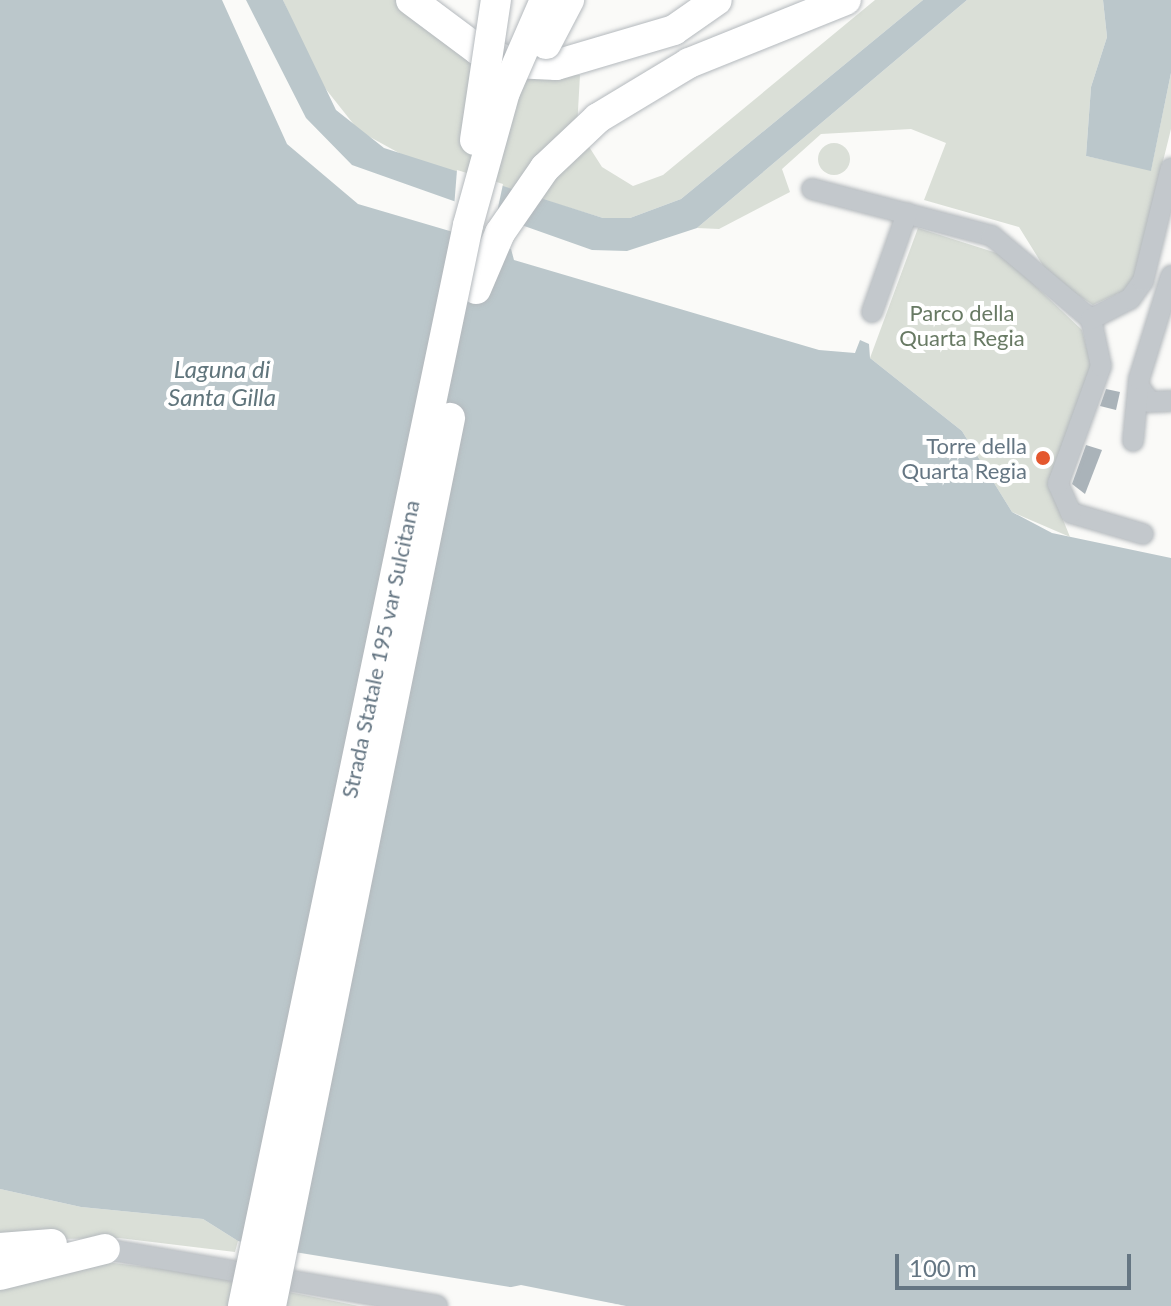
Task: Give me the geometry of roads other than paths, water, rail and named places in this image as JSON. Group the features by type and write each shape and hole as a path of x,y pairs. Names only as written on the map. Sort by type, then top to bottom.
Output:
{"highway":[{"path":"411,0 478,50 514,63 556,65 562,58 632,47 674,30 717,0"},
{"path":"468,225 496,0"},
{"name":"Strada Statale 195 var Sulcitana","path":"243,1306 468,225 505,92 545,0"},
{"name":"Strada Statale 195 var Sulcitana","path":"271,1306 476,289 523,103 569,0"},
{"path":"476,289 500,233 545,168 598,118 689,63 846,0"},
{"path":"0,1248 105,1249"},
{"path":"0,1275 105,1249"}],"street":[{"path":"1091,319 1130,299 1143,281 1171,168"},
{"path":"812,189 992,236 1091,319 1101,366 1058,484 1071,513 1143,534"},
{"path":"872,312 907,213"},
{"path":"1133,441 1140,388 1171,276"},
{"path":"1140,388 1150,402 1171,401"},
{"path":"105,1249 437,1306"}],"water":[{"name":"Laguna di Santa Gilla","path":"0,0 222,0 287,144 358,204 511,249 514,260 819,350 855,353 860,340 869,344 870,358 962,431 1012,512 1052,533 1171,558 1171,1306 626,1306 270,1248 238,1241 203,1219 81,1207 0,1189"},
{"path":"246,0 283,0 336,110 384,148 603,218 630,218 681,199 923,0 967,0 697,228 627,251 592,250 352,165 306,118"},
{"path":"1103,0 1171,0 1171,73 1151,171 1086,156 1091,87 1107,37"}],"place":[{"name":"Torre della Quarta Regia","path":"1043,458"}],"park label":[{"name":"Parco della Quarta Regia","path":"962,324"}]}
